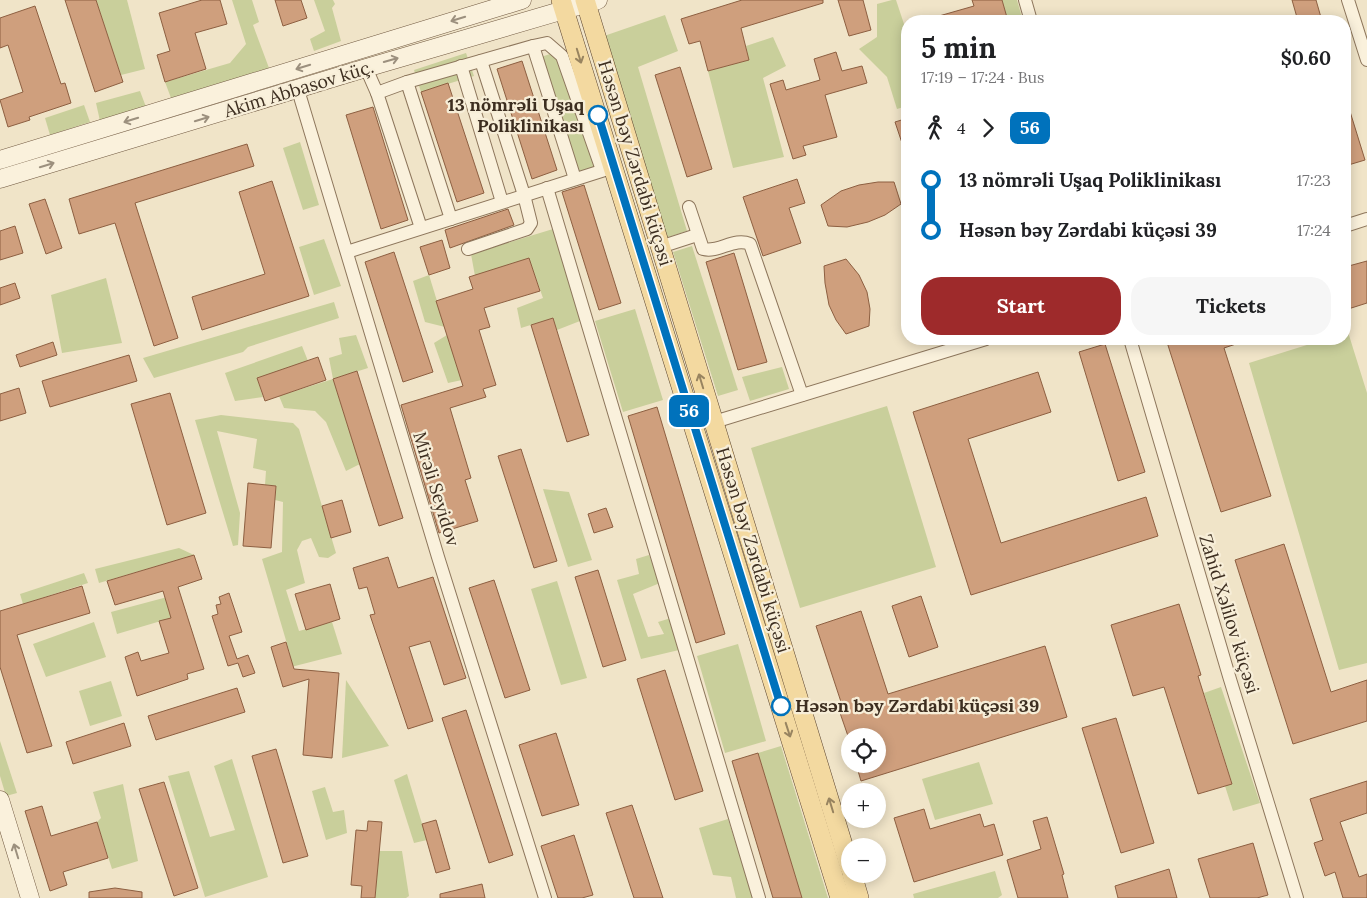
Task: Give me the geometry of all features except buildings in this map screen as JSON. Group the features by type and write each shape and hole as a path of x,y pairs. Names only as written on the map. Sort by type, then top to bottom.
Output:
{"main road":[{"name":"Akim Abbasov küç.","path":"0,160 360,49 486,5 522,0"},
{"name":"Akim Abbasov küç.","path":"0,179 298,90 563,5 590,1"},
{"name":"Həsən bəy Zərdabi küçəsi","path":"590,1 660,247 841,838"},
{"name":"Həsən bəy Zərdabi küçəsi","path":"563,5 608,169 840,898"},
{"path":"360,49 366,68"},
{"path":"0,800 30,898"},
{"path":"855,883 859,898"}],"street":[{"path":"1025,0 1030,15"},
{"path":"1348,0 1367,60"},
{"path":"346,252 608,169 562,56 547,43 460,66 377,93"},
{"path":"534,46 575,179"},
{"path":"468,249 527,229 531,223 524,195 481,61"},
{"path":"460,66 502,202"},
{"path":"366,68 377,93 421,228"},
{"path":"407,82 451,219"},
{"name":"Mirəli Seyidov","path":"298,90 478,684 545,898"},
{"path":"547,188 759,898"},
{"path":"689,207 703,249 709,250 732,243 744,242 750,244 802,395"},
{"path":"1351,224 1367,219"},
{"path":"660,247 697,235"},
{"path":"714,422 966,345"},
{"name":"Zahid Xəlilov küçəsi","path":"1132,345 1229,676 1297,898"}],"green space":[{"path":"96,0 127,0 145,69 121,75"},
{"path":"232,0 252,0 259,22 253,25 269,68 171,98 165,82 230,63 246,44"},
{"path":"314,0 333,0 335,4 332,8 341,41 314,51 310,39 325,31"},
{"path":"896,0 901,15 901,108 897,109 887,77 859,49 877,37 877,4"},
{"path":"1002,0 1017,0 1021,15 1006,15"},
{"path":"665,15 678,51 638,67 687,231 665,238 604,36"},
{"path":"773,37 786,66 763,78 784,157 733,168 708,71 749,60 746,46"},
{"path":"565,49 602,165 570,175 532,60"},
{"path":"466,53 474,76 421,92 414,70"},
{"path":"140,91 146,107 100,121 96,103"},
{"path":"84,105 90,122 50,135 45,118"},
{"path":"300,142 319,205 303,210 283,148"},
{"path":"553,229 580,321 557,330 553,318 521,328 517,308 543,298 529,259 475,276 471,254"},
{"path":"324,239 341,286 314,295 299,247"},
{"path":"692,246 738,390 718,396 673,252"},
{"path":"429,275 445,327 425,322 413,281"},
{"path":"106,278 122,343 62,353 51,295"},
{"path":"334,302 339,318 248,347 243,352 154,378 143,358"},
{"path":"635,309 663,400 623,412 595,321"},
{"path":"356,335 368,368 333,379 329,358 342,354 339,338"},
{"path":"447,335 462,380 448,383 434,343"},
{"path":"1351,342 1367,393 1367,663 1339,670 1249,363 1307,345 1351,345"},
{"path":"302,346 308,361 257,378 263,397 235,401 225,373"},
{"path":"782,367 789,389 750,401 742,377"},
{"path":"333,379 360,464 346,471 326,422 315,411 284,408 279,396"},
{"path":"887,406 936,567 800,608 751,448"},
{"path":"221,415 293,423 299,429 336,553 328,558 319,557 311,538 302,541 297,550 305,583 286,590 299,631 332,622 342,654 291,667 290,654 262,559 282,552 283,502 275,500 276,486 265,485 266,471 253,468 257,439 217,431 240,513 238,545 233,546 195,420"},
{"path":"543,489 569,492 592,560 568,567"},
{"path":"179,548 194,555 99,583 95,569"},
{"path":"649,555 660,583 633,594 648,637 664,634 658,622 671,618 679,650 641,659 617,580 639,574 636,559"},
{"path":"84,573 88,583 23,604 20,594"},
{"path":"557,581 587,678 561,685 531,589"},
{"path":"171,596 171,618 117,634 111,612"},
{"path":"94,622 106,657 46,677 33,644"},
{"path":"738,644 766,741 725,753 697,656"},
{"path":"346,680 389,746 342,758"},
{"path":"111,681 122,716 90,726 79,691"},
{"path":"1221,687 1260,803 1233,811 1225,786 1232,783 1204,693"},
{"path":"0,741 17,793 6,796 0,776"},
{"path":"781,746 828,898 802,898 758,753"},
{"path":"232,759 268,877 205,897 168,776 189,771 210,837 235,830 214,766"},
{"path":"979,762 993,804 935,820 922,779"},
{"path":"407,774 427,840 414,843 394,780"},
{"path":"123,784 138,861 112,869 97,822 101,818 93,792"},
{"path":"325,787 333,812 344,810 347,833 326,840 312,791"},
{"path":"728,819 753,898 736,898 731,877 713,875 699,828"},
{"path":"379,851 402,851 409,896 406,898 375,898"},
{"path":"995,871 1002,895 998,898 914,898 913,894"}],"bus line":[{"name":"56","path":"598,115 781,706"}],"place":[{"name":"13 nömrəli Uşaq Poliklinikası","path":"598,115"},
{"name":"Həsən bəy Zərdabi küçəsi 39","path":"781,706"}]}
